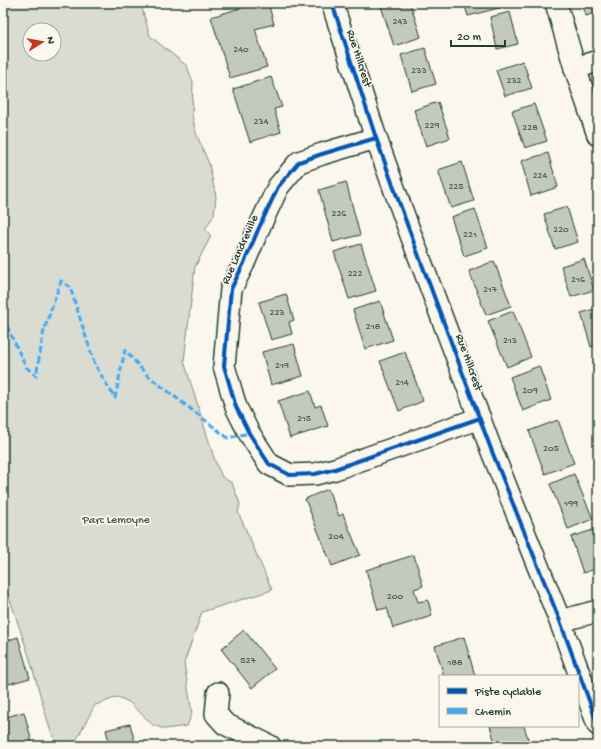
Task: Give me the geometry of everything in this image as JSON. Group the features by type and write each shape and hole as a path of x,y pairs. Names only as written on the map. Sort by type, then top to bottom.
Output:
{"street":[{"name":"Rue Hillcrest","path":"332,3 376,138 480,418 560,621 598,725"},
{"path":"556,3 575,68 598,136"},
{"path":"575,68 598,61"},
{"name":"Rue Landreville","path":"376,138 299,162 278,187 231,289 224,366 236,407 249,434 269,464 290,475 315,474 336,469 480,418"},
{"path":"560,621 598,611"},
{"path":"218,693 216,714 225,724 270,746"}],"green space":[{"name":"Parc Lemoyne","path":"3,3 142,3 141,5 150,36 187,66 193,82 192,115 196,133 209,164 216,197 214,215 205,229 211,236 195,267 184,361 215,461 222,477 232,483 240,504 238,512 272,590 202,612 184,663 192,713 187,726 165,729 153,725 129,702 118,697 95,705 73,746 58,746 50,729 28,653 3,582"}],"building":[{"path":"257,3 268,3 274,24 255,29 267,67 230,78 211,17"},
{"path":"380,3 410,3 421,37 394,46"},
{"path":"464,3 510,3 510,5 468,16"},
{"path":"582,3 598,3 598,12 586,16"},
{"path":"510,12 518,44 497,49 490,17"},
{"path":"425,48 436,84 412,91 401,55"},
{"path":"523,61 532,88 505,96 496,70"},
{"path":"271,77 282,107 274,109 281,132 250,142 233,89"},
{"path":"438,102 450,138 426,146 414,110"},
{"path":"534,104 547,141 525,148 512,111"},
{"path":"548,153 558,187 531,196 521,161"},
{"path":"462,162 474,201 451,208 438,170"},
{"path":"346,182 360,235 333,242 319,190"},
{"path":"567,207 578,242 555,249 544,214"},
{"path":"475,209 488,248 464,256 451,217"},
{"path":"361,244 376,291 349,299 334,252"},
{"path":"584,259 594,290 571,297 561,266"},
{"path":"494,261 511,306 486,315 469,271"},
{"path":"286,294 294,320 289,322 292,334 271,340 259,302"},
{"path":"380,301 393,340 365,349 353,310"},
{"path":"598,308 598,345 591,347 581,313"},
{"path":"513,311 531,357 507,367 488,321"},
{"path":"294,344 303,376 271,385 262,352"},
{"path":"405,352 423,401 399,411 380,361"},
{"path":"539,366 551,400 523,411 510,377"},
{"path":"310,391 315,407 321,405 328,426 290,438 278,401"},
{"path":"558,420 574,463 545,474 529,431"},
{"path":"574,474 593,519 568,529 550,484"},
{"path":"328,489 339,516 343,514 360,555 332,566 305,499"},
{"path":"596,529 598,536 598,568 583,573 571,537"},
{"path":"414,555 423,586 414,589 418,602 428,600 432,616 393,628 387,608 378,610 366,570"},
{"path":"244,630 275,669 252,688 221,649"},
{"path":"18,637 30,678 5,685 3,677 3,642"},
{"path":"464,637 475,675 444,675 435,646"},
{"path":"24,712 33,746 3,746 3,718"},
{"path":"130,724 136,746 110,746 106,730"},
{"path":"490,727 524,727 530,745 496,746"}],"marked path":[{"path":"3,10 6,3"},
{"path":"3,318 26,367 36,376 44,330 61,281 70,287 95,365 115,398 125,350 147,375 228,438 249,433"}],"cycle path":[{"path":"332,3 376,138 408,227 491,449 560,621 598,725"},
{"path":"376,138 299,162 278,187 231,289 224,366 236,407 249,433 269,464 290,475 315,474 335,469 480,418"}]}
